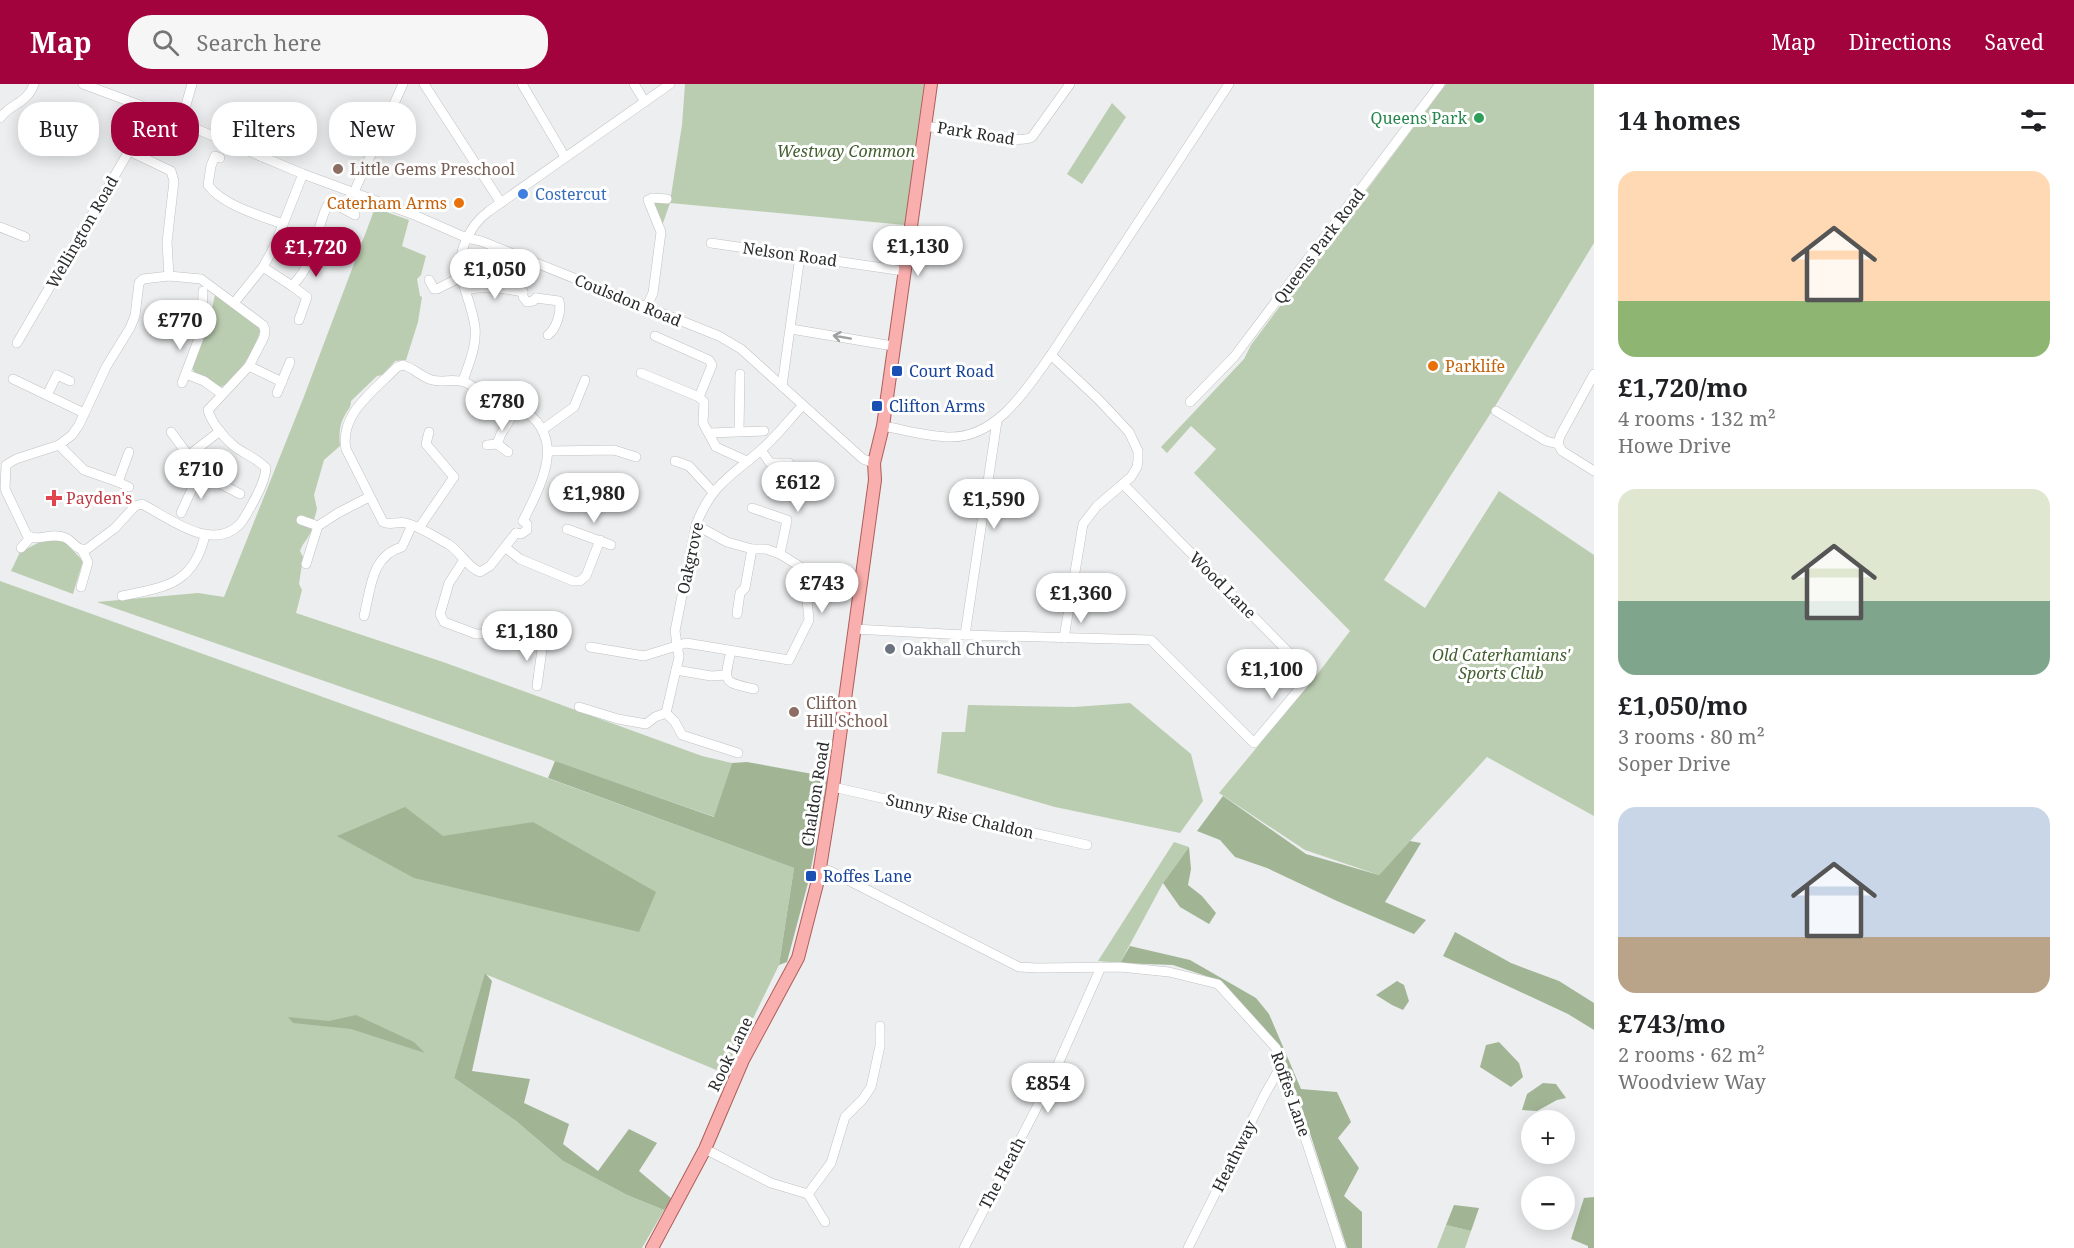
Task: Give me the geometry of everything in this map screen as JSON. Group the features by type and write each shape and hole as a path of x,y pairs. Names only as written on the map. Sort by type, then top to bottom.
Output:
{"main road":[{"name":"Chaldon Road","path":"820,869 875,480 874,463 883,426 931,84"},
{"name":"Rook Lane","path":"652,1248 705,1149 743,1060 798,958 820,869"}],"street":[{"path":"0,118 5,111 28,96 34,84"},
{"name":"Coulsdon Road","path":"83,84 111,88 140,102"},
{"path":"187,102 192,84"},
{"path":"354,192 403,84"},
{"path":"424,84 501,203"},
{"path":"522,84 565,157"},
{"path":"634,84 645,102"},
{"path":"463,381 475,346 475,327 461,277 460,259 473,225 670,84"},
{"name":"Park Road","path":"926,126 1012,140 1028,140 1070,84"},
{"path":"883,426 950,437 974,432 997,422 1032,381 1051,354 1228,84"},
{"name":"Queens Park Road","path":"1190,402 1238,352 1440,84"},
{"name":"Wellington Road","path":"17,343 126,156"},
{"path":"141,156 171,171 174,181 168,242 169,276"},
{"path":"220,158 215,156 211,166 208,185 212,192 238,206 284,224"},
{"name":"Coulsdon Road","path":"260,156 647,306 731,342 863,459 874,463"},
{"path":"234,303 263,267 274,247 303,174"},
{"path":"647,306 654,293 661,232 645,199 667,199"},
{"path":"292,286 312,259 327,206 333,203 356,215"},
{"path":"0,227 25,237"},
{"name":"Nelson Road","path":"711,243 904,271"},
{"path":"782,386 800,256"},
{"path":"263,267 307,297 298,320"},
{"path":"81,587 88,562 82,550 64,537 47,535 35,539 27,535 3,490 6,465 16,459 59,445 72,435 135,316 139,283 143,279 169,276 201,279 262,325 265,330 264,337 249,366 208,411 232,445 266,468 265,475 241,523 230,532 216,536 205,535 138,504 115,528 87,549 82,550"},
{"path":"429,280 431,286 437,289 461,277"},
{"path":"465,290 497,286 523,292 527,302 533,302 536,298 559,301 560,307 554,330 548,335"},
{"path":"203,291 202,330 184,378 204,381 222,394"},
{"path":"791,329 893,346"},
{"path":"655,336 709,360 712,365 699,397"},
{"path":"854,629 1064,638 1083,524 1097,506 1131,477 1137,467 1138,451 1129,432 1051,354"},
{"path":"277,393 290,362"},
{"path":"403,365 432,381 463,381 518,406 534,419 542,430 546,437 548,451 537,492 523,521 517,521 514,524 516,532 490,566 480,572 476,571 450,545 416,527 399,522 390,524 383,522 346,449 344,438 352,414 398,367 403,365"},
{"path":"249,366 282,382"},
{"path":"641,373 699,397 704,402 703,423 716,447 747,460"},
{"path":"739,431 740,374"},
{"path":"1594,374 1560,436 1558,444 1562,451 1594,471"},
{"path":"47,395 57,375 70,381"},
{"path":"13,379 84,413"},
{"path":"542,430 569,412 584,394 585,380"},
{"path":"508,452 492,445 518,406"},
{"name":"Oakgrove","path":"666,713 679,657 675,631 696,525 702,508 713,492 761,450 802,406"},
{"path":"1496,411 1546,441 1558,444"},
{"path":"965,635 997,422"},
{"path":"181,464 220,431"},
{"path":"709,433 764,431"},
{"path":"171,432 202,474 240,494"},
{"path":"364,616 377,564 392,550 402,546 454,477 426,444 429,432"},
{"path":"59,445 84,470 129,487"},
{"path":"548,451 614,450 636,457"},
{"path":"761,450 770,463 789,463"},
{"path":"118,482 129,452"},
{"path":"675,461 689,466 713,492"},
{"path":"181,513 196,480 202,474"},
{"name":"Wood Lane","path":"1064,638 1151,640 1254,743 1311,675 1123,484"},
{"path":"306,564 318,526 369,497"},
{"path":"752,508 787,520 780,554"},
{"path":"301,520 318,526"},
{"path":"590,647 644,656 686,642 789,660 809,620 804,569 780,554 727,542 696,525"},
{"path":"567,529 611,545"},
{"path":"122,596 156,589 175,582 190,569 200,555 205,535"},
{"path":"21,548 30,538"},
{"path":"506,548 528,562 573,581 580,581 586,576 600,540"},
{"path":"737,614 740,593 745,588 752,549"},
{"path":"368,558 377,564"},
{"path":"464,560 449,583 440,614 444,622 476,634 511,634 554,645"},
{"path":"537,686 543,642"},
{"path":"731,651 726,675 728,681 754,689"},
{"path":"676,670 711,676 726,675"},
{"path":"579,707 618,719 646,724 666,713 675,722 681,735 738,753"},
{"name":"Sunny Rise Chaldon","path":"833,787 1087,845"},
{"name":"Roffes Lane","path":"820,869 830,871 1019,967 1101,967 1169,972 1218,984 1276,1048 1341,1248"},
{"name":"The Heath","path":"964,1248 1051,1080 1101,967"},
{"path":"808,1194 828,1169 845,1117 863,1099 871,1087 878,1061 880,1026"},
{"name":"Heathway","path":"1188,1248 1264,1096 1283,1066"},
{"path":"705,1149 771,1183 808,1194 825,1222"}],"green space":[{"name":"Westway Common","path":"685,84 924,84 905,225 670,203 662,226 652,203 670,202 682,125"},
{"name":"Queens Park","path":"1446,84 1594,84 1594,243 1494,408 1384,580 1425,608 1499,491 1594,555 1594,816 1487,757 1379,875 1305,850 1219,793 1316,676 1350,631 1194,473 1216,449 1191,426 1167,453 1161,447 1244,359 1251,345"},
{"path":"1112,103 1126,117 1082,184 1067,174"},
{"path":"375,208 409,220 402,246 426,256 421,275 417,279 422,297 418,322 406,360 395,361 351,401 341,426 340,446 324,460 314,495 317,509 309,527 312,529 300,551 303,557 299,584 302,590 296,613 443,662 702,756 732,763 715,817 97,602 198,593 224,597 303,399"},
{"path":"215,295 259,327 260,331 245,363 233,378 221,387 196,375 192,368 208,326"},
{"path":"48,538 64,541 83,561 73,594 11,571 20,552"},
{"path":"0,581 794,868 779,965 726,1074 485,974 454,1078 516,1121 563,1161 627,1195 664,1210 642,1248 0,1248"},
{"path":"1130,703 1191,754 1203,801 1180,833 1055,807 937,773 942,732 965,732 968,705 1074,707"},
{"path":"555,761 714,817 732,763 747,762 829,777 808,883 787,962 779,965 794,868 548,778"},
{"path":"1223,796 1306,854 1379,875 1410,841 1421,843 1385,902 1426,920 1414,934 1267,868 1235,857 1220,840 1197,831"},
{"path":"405,807 443,836 533,822 656,892 639,932 414,878 337,836"},
{"path":"1174,842 1189,847 1163,883 1120,963 1098,961"},
{"path":"1189,847 1191,869 1188,885 1202,896 1216,913 1209,924 1180,907 1163,883"},
{"path":"1455,932 1511,963 1559,981 1594,1003 1594,1030 1568,1014 1443,956"},
{"path":"1130,946 1190,960 1256,998 1269,1014 1301,1089 1337,1092 1351,1122 1338,1138 1359,1168 1344,1196 1362,1212 1362,1248 1347,1248 1299,1099 1274,1040 1228,988 1206,976 1173,965 1120,963"},
{"path":"485,973 492,981 472,1071 530,1079 524,1103 569,1124 563,1144 598,1171 629,1129 657,1143 639,1171 672,1199 664,1210 627,1195 563,1161 516,1121 454,1078"},
{"path":"1397,981 1404,985 1409,1001 1403,1010 1376,995"},
{"path":"356,1015 414,1042 425,1053 351,1029 293,1023 288,1017 329,1021"},
{"path":"1499,1042 1519,1063 1523,1077 1511,1087 1480,1067 1486,1045"},
{"path":"1543,1083 1556,1084 1566,1098 1557,1100 1539,1110 1522,1110 1527,1094"},
{"path":"1594,1197 1594,1248 1588,1248 1571,1239 1584,1198"},
{"path":"1454,1205 1479,1208 1471,1231 1446,1225"},
{"path":"1446,1225 1471,1231 1465,1248 1437,1248"}],"place":[{"name":"Queens Park","path":"1479,118"},
{"name":"Little Gems Preschool","path":"338,169"},
{"name":"Costercut","path":"523,194"},
{"name":"Caterham Arms","path":"459,203"},
{"name":"Parklife","path":"1433,366"},
{"name":"Court Road","path":"897,371"},
{"name":"Clifton Arms","path":"877,406"},
{"name":"Payden's","path":"54,498"},
{"name":"Oakhall Church","path":"890,649"},
{"name":"Clifton Hill School","path":"794,712"},
{"name":"Roffes Lane","path":"811,876"}],"park label":[{"name":"Old Caterhamians' Sports Club","path":"1501,664"}]}
